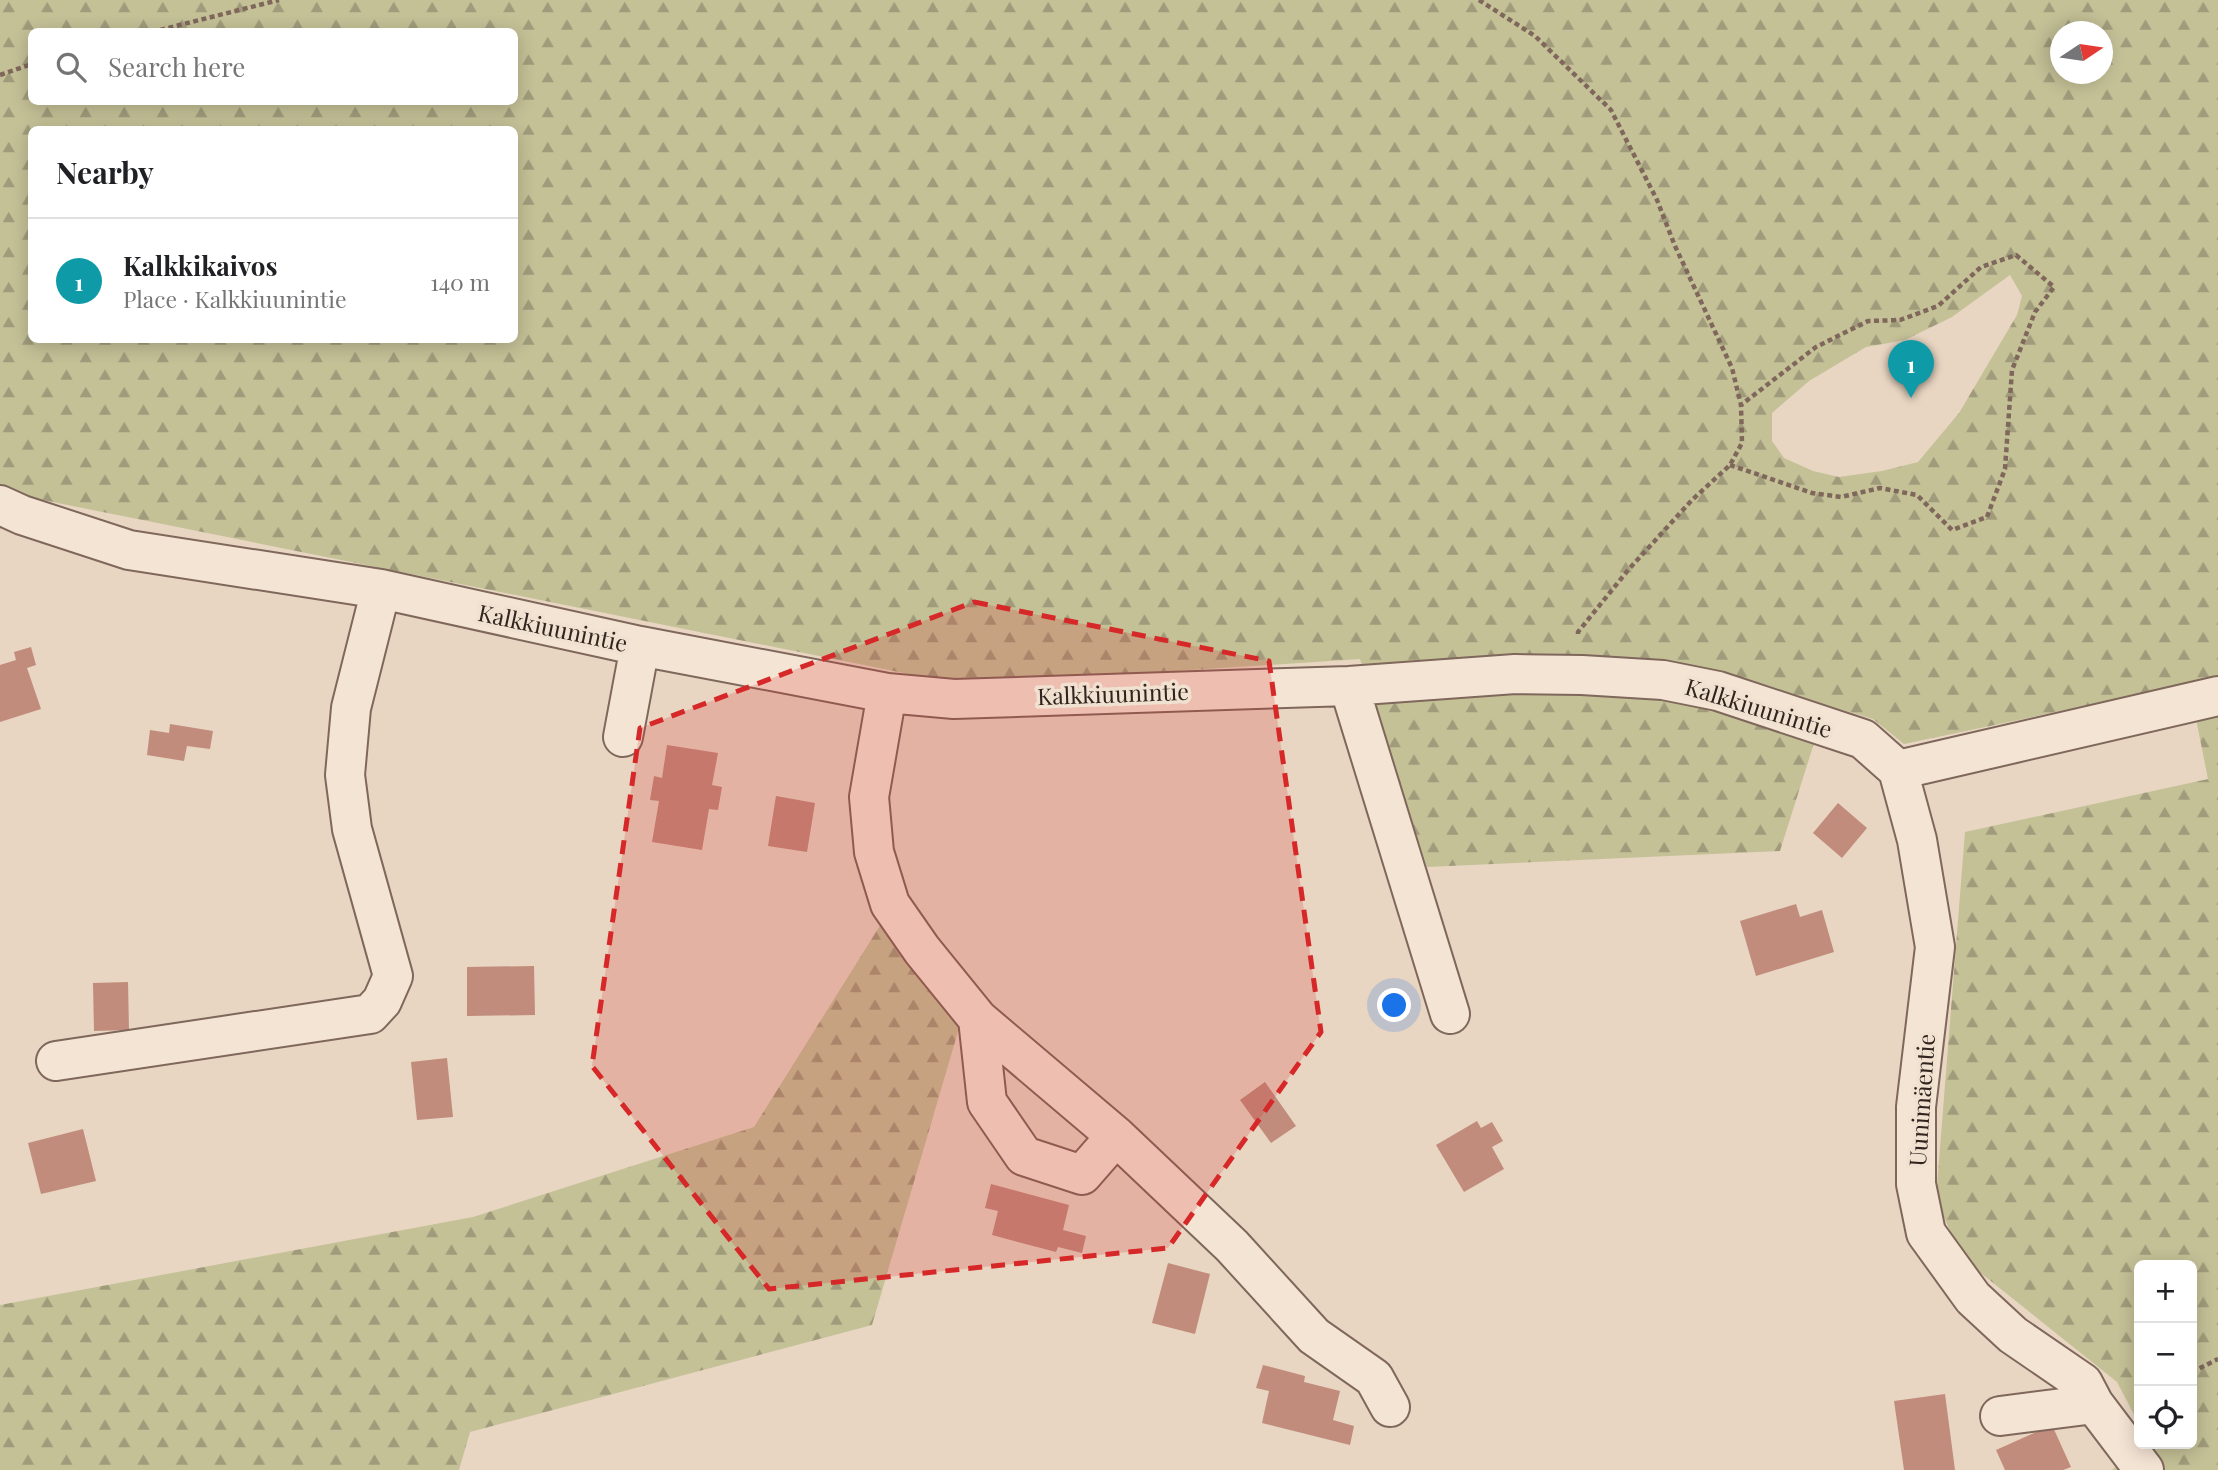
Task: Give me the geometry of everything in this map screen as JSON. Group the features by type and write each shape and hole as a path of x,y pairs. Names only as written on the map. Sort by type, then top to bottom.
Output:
{"street":[{"name":"Kalkkiuunintie","path":"0,505 22,515 129,550 381,589 640,646 887,693 954,699 1349,686 1515,674 1663,680 1718,691 1863,739 1898,770"},
{"path":"56,1061 360,1016 370,1014 382,1001 393,976 352,829 345,775 351,708 381,589"},
{"path":"623,737 640,646"},
{"path":"1349,686 1450,1014"},
{"path":"887,693 869,797 874,852 890,904 922,950 978,1019 1116,1136 1232,1246 1314,1336 1374,1378 1390,1407"},
{"path":"1898,770 2218,696"},
{"name":"Uunimäentie","path":"1898,770 1917,840 1935,947 1916,1107 1916,1184 1926,1233 1973,1298 2013,1335 2082,1383 2094,1404 2144,1470"},
{"path":"978,1019 987,1102 1024,1156 1082,1175 1116,1136"},
{"path":"2000,1416 2094,1404"}],"path":[{"path":"168,28 279,0"},
{"path":"1479,0 1535,36 1611,110 1657,200 1675,246 1732,368 1741,405 1742,443 1730,465 1692,500 1629,569 1578,632 1578,643"},
{"path":"0,75 28,65"},
{"path":"1730,465 1812,493 1841,497 1881,488 1917,495 1952,530 1987,517 2005,468 2012,370 2035,312 2054,287 2017,255 1982,267 1938,306 1900,320 1868,321 1816,347 1741,405"},
{"path":"2197,1370 2218,1359"}],"highlighted area":[{"path":"974,602 1269,661 1321,1032 1168,1248 769,1289 592,1066 640,728"}],"green space":[{"path":"0,0 2218,0 2218,1470 2112,1470 2136,1449 2197,1449 2197,1260 2134,1260 2134,1414 2117,1382 1962,1258 1936,1199 1965,832 2208,779 2189,684 1904,744 1873,719 1826,705 1780,851 1427,867 1360,659 963,685 13,494 0,530","holes":["2010,275 2022,296 2017,315 1959,413 1918,462 1882,471 1839,477 1813,471 1784,458 1772,441 1772,413 1809,381 1866,347 1905,340 1952,317"]},
{"path":"886,916 962,1018 872,1325 470,1432 459,1470 0,1470 0,1305 473,1217 754,1127"}],"building":[{"path":"31,647 36,665 27,668 41,709 0,722 0,665 16,660 14,652"},
{"path":"170,724 213,731 210,749 187,746 184,761 147,755 150,730 169,733"},
{"path":"667,745 718,753 712,785 722,787 718,810 709,809 702,850 652,842 659,801 650,800 654,776 662,778"},
{"path":"776,796 815,803 807,852 768,846"},
{"path":"1838,803 1867,828 1842,858 1813,833"},
{"path":"1796,904 1800,917 1822,910 1834,952 1756,976 1740,921"},
{"path":"534,966 535,1015 467,1016 467,967"},
{"path":"128,982 129,1030 94,1031 93,983"},
{"path":"447,1058 453,1117 417,1120 411,1062"},
{"path":"1265,1082 1296,1126 1271,1143 1240,1100"},
{"path":"1477,1121 1481,1128 1492,1122 1503,1141 1492,1147 1504,1169 1464,1192 1436,1145"},
{"path":"83,1129 96,1181 41,1194 28,1143"},
{"path":"991,1184 1069,1205 1063,1230 1086,1236 1082,1253 1058,1247 1056,1252 992,1235 998,1211 985,1208"},
{"path":"1168,1263 1210,1274 1195,1334 1152,1323"},
{"path":"1263,1365 1305,1376 1304,1382 1340,1391 1333,1420 1354,1426 1350,1445 1262,1423 1269,1391 1256,1388"},
{"path":"1945,1394 1955,1470 1904,1470 1894,1401"},
{"path":"2052,1425 2071,1467 2063,1470 2005,1470 1996,1450"}],"place":[{"name":"Kalkkikaivos","path":"1911,398"}]}
